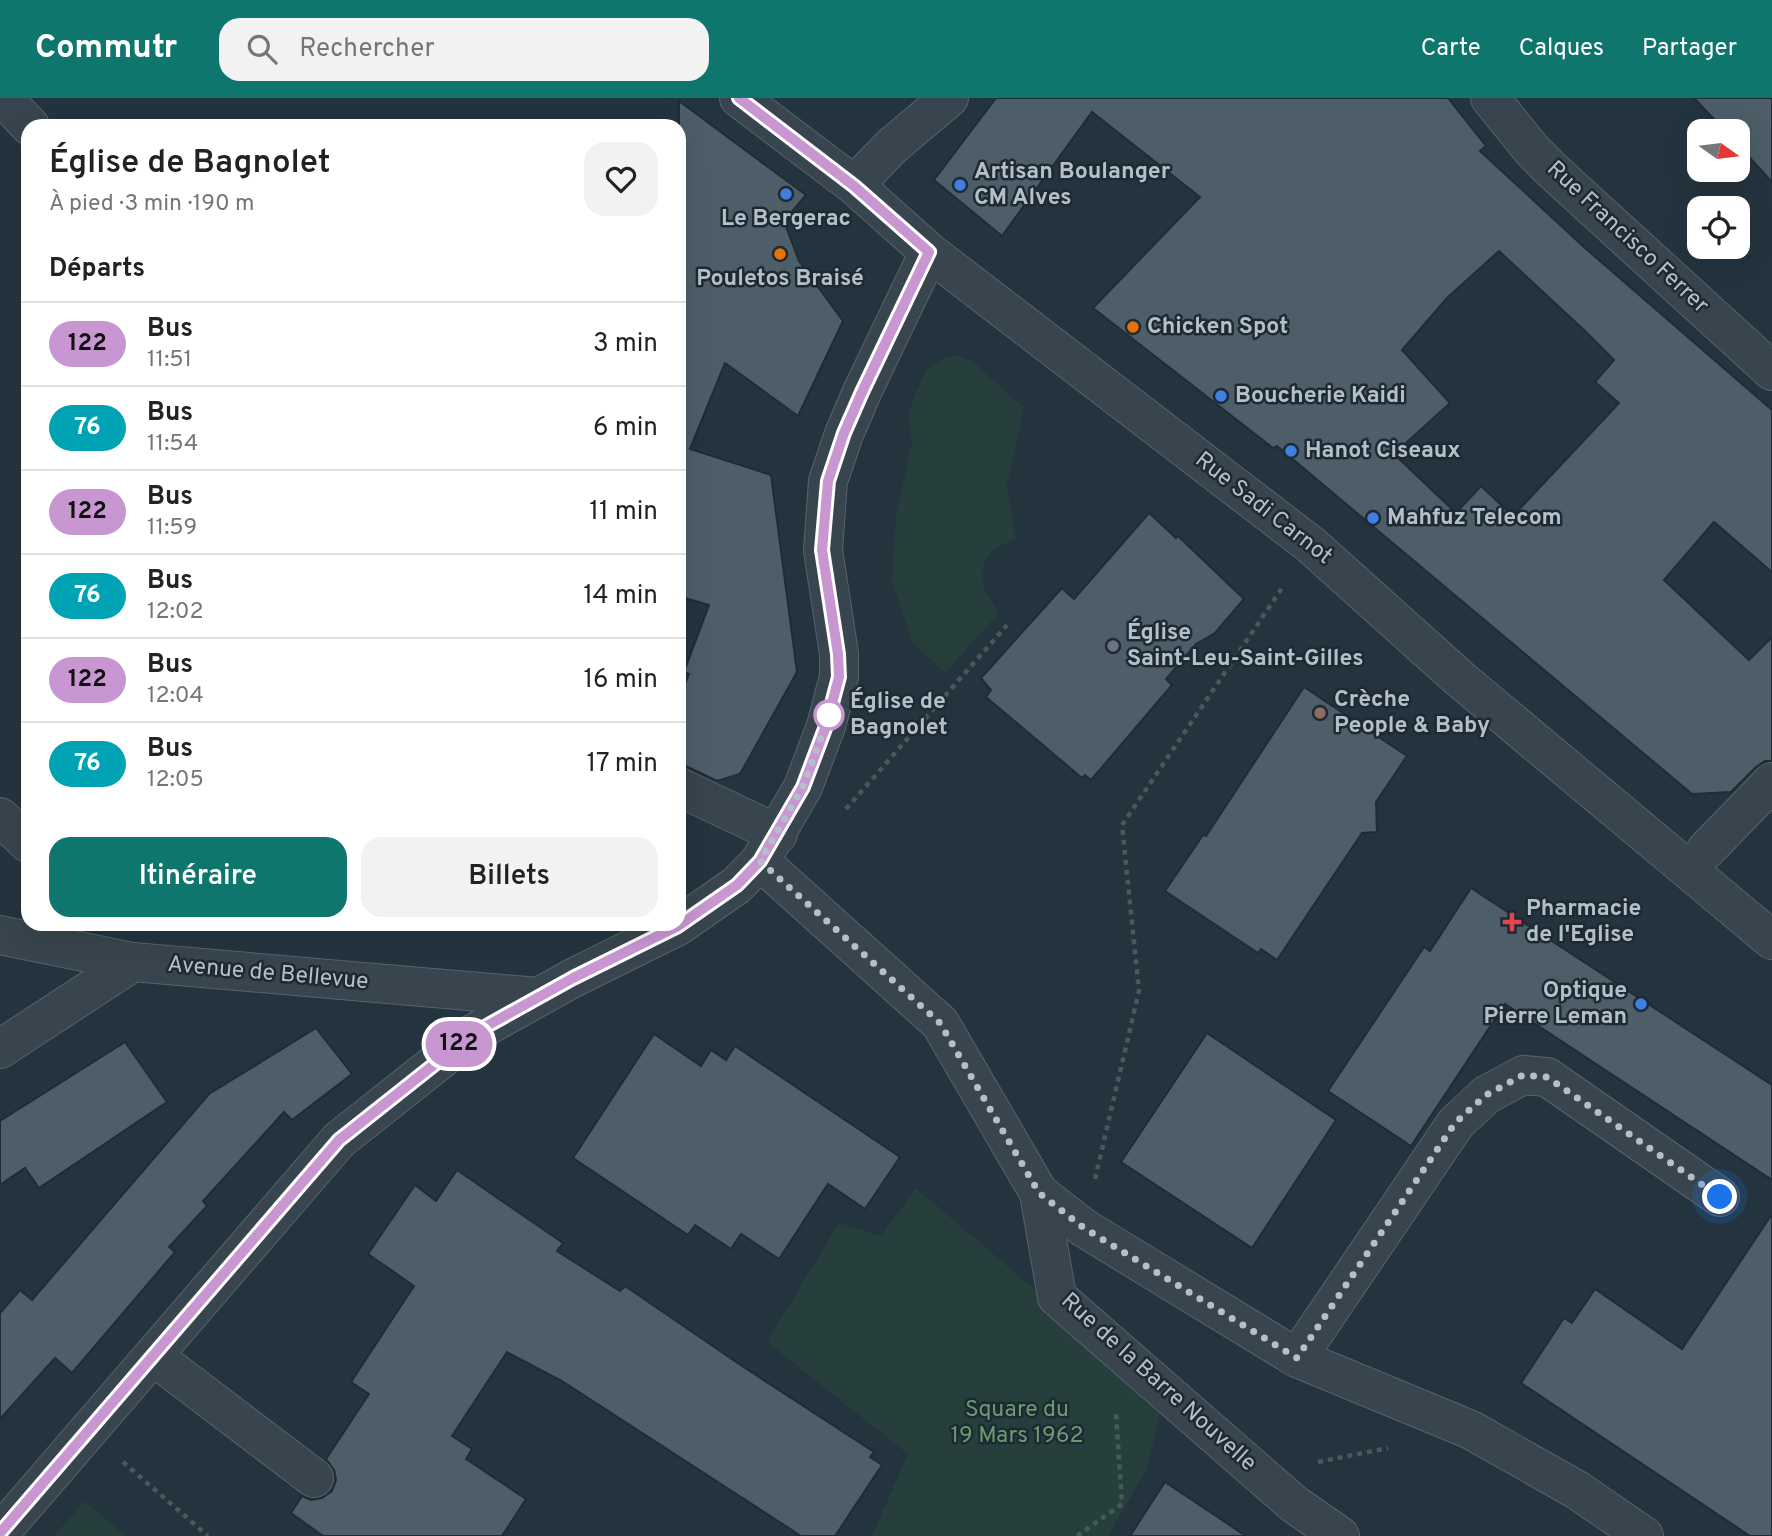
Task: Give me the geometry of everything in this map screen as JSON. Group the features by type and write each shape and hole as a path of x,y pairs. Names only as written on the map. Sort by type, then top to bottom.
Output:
{"street":[{"path":"3,98 23,119"},
{"name":"Rue Sadi Carnot","path":"739,98 854,186 929,252 1311,545 1459,678 1772,940"},
{"path":"854,186 893,145 948,98"},
{"name":"Rue Francisco Ferrer","path":"1490,98 1532,150 1554,172 1772,371"},
{"path":"686,920 737,885 769,847 803,787 826,726 839,677 822,550 828,481 844,433 862,392 929,252"},
{"path":"1706,850 1772,782"},
{"name":"Rue de la Barre Nouvelle","path":"686,792 769,847 940,1023 1039,1193 1057,1297 1294,1504 1340,1536"},
{"path":"0,817 21,836"},
{"path":"0,1049 133,962 107,931"},
{"path":"0,1533 339,1140 474,1033 668,931"},
{"name":"Avenue de Bellevue","path":"0,935 133,962 538,998"},
{"path":"1297,1358 1455,1123 1486,1095 1523,1075 1547,1077 1720,1197"},
{"name":"Rue de la Barre Nouvelle","path":"1039,1193 1084,1228 1297,1358 1471,1430 1577,1490 1644,1536"},
{"path":"153,1356 314,1478"}],"path":[{"path":"1084,1228 1139,991 1122,825 1311,545"},
{"path":"803,787 846,809 1007,625"},
{"path":"1077,1536 1122,1504 1117,1416 1111,1404"},
{"path":"88,1431 208,1536"},
{"path":"1320,1461 1399,1446"}],"green space":[{"path":"960,356 973,362 1024,408 1007,485 1015,539 995,549 988,557 982,573 988,598 999,613 945,673 912,642 892,581 896,518 912,441 908,413 926,370 945,357"},
{"name":"Square du 19 Mars 1962","path":"916,1188 1163,1399 1147,1469 1108,1536 872,1536 908,1454 767,1342 839,1223 881,1236"},
{"path":"85,1501 125,1536 54,1536"}],"building":[{"path":"996,98 1448,98 1486,146 1480,151 1585,248 1772,410 1772,572 1714,522 1664,580 1749,660 1772,637 1772,761 1765,761 1756,767 1731,792 1692,794 1277,446 1273,448 1093,308 1200,197 1092,112 1002,236 934,180","holes":["1499,251 1614,360 1595,382 1619,403 1513,516 1481,486 1456,513 1394,454 1450,403 1402,350 1447,298"]},
{"path":"1694,98 1772,98 1772,182 1750,158 1750,119 1714,119"},
{"path":"679,101 806,195 784,221 799,261 843,321 798,416 725,363 690,449 771,475 797,672 740,774 717,781 686,767 686,681 689,674 686,673 686,667 709,605 686,598 686,119 679,119"},
{"name":"Église Saint-Leu-Saint-Gilles","path":"1149,513 1176,538 1178,536 1244,599 1215,633 1196,644 1166,679 1172,685 1091,780 1085,775 1082,778 986,697 991,690 981,678 1062,588 1074,599"},
{"path":"1304,687 1407,756 1376,802 1377,832 1362,833 1277,960 1261,949 1258,953 1165,891 1203,835 1206,836"},
{"path":"1471,888 1772,1085 1772,1180 1505,1004 1411,1146 1328,1091 1424,947 1430,951"},
{"path":"316,1028 352,1074 292,1120 284,1112 203,1201 207,1206 169,1247 175,1252 72,1373 55,1358 0,1419 0,1313 20,1290 32,1300 209,1094"},
{"path":"1207,1033 1336,1120 1252,1248 1121,1162"},
{"path":"654,1034 701,1066 711,1050 726,1060 735,1046 900,1157 865,1209 828,1184 779,1259 741,1234 731,1249 695,1225 688,1235 573,1158"},
{"path":"125,1042 167,1102 39,1188 25,1168 0,1185 0,1121"},
{"path":"457,1170 563,1243 557,1251 620,1291 625,1286 874,1452 870,1457 882,1465 835,1536 801,1536 562,1381 507,1352 452,1436 472,1449 466,1459 526,1499 502,1536 323,1536 291,1513 302,1496 311,1500 322,1498 332,1491 336,1480 334,1470 326,1459 369,1394 351,1382 414,1286 368,1254 415,1185 436,1201"},
{"path":"1772,1214 1772,1536 1750,1536 1521,1383 1564,1318 1572,1323 1595,1289 1682,1349"},
{"path":"1165,1482 1246,1536 1130,1536"}],"bus line":[{"name":"122","path":"686,921 737,885 760,861 803,787 816,754 839,677 822,550 828,481 844,433 862,392 929,252 854,186 739,98"},
{"name":"122","path":"0,1533 339,1140 474,1033 573,978 668,931"}],"place":[{"name":"Artisan Boulanger CM Alves","path":"960,185"},
{"name":"Le Bergerac","path":"786,194"},
{"name":"Pouletos Braisé","path":"780,254"},
{"name":"Chicken Spot","path":"1133,327"},
{"name":"Boucherie Kaidi","path":"1221,396"},
{"name":"Hanot Ciseaux","path":"1291,451"},
{"name":"Mahfuz Telecom","path":"1373,518"},
{"name":"Église Saint-Leu-Saint-Gilles","path":"1113,646"},
{"name":"Crèche People & Baby","path":"1320,713"},
{"name":"Église de Bagnolet","path":"829,715"},
{"name":"Pharmacie de l'Eglise","path":"1512,922"},
{"name":"Optique Pierre Leman","path":"1641,1004"}],"route":[{"path":"829,715 803,787 760,861 940,1023 1039,1193 1084,1228 1297,1358 1455,1123 1486,1095 1523,1075 1547,1077 1720,1197"}]}
